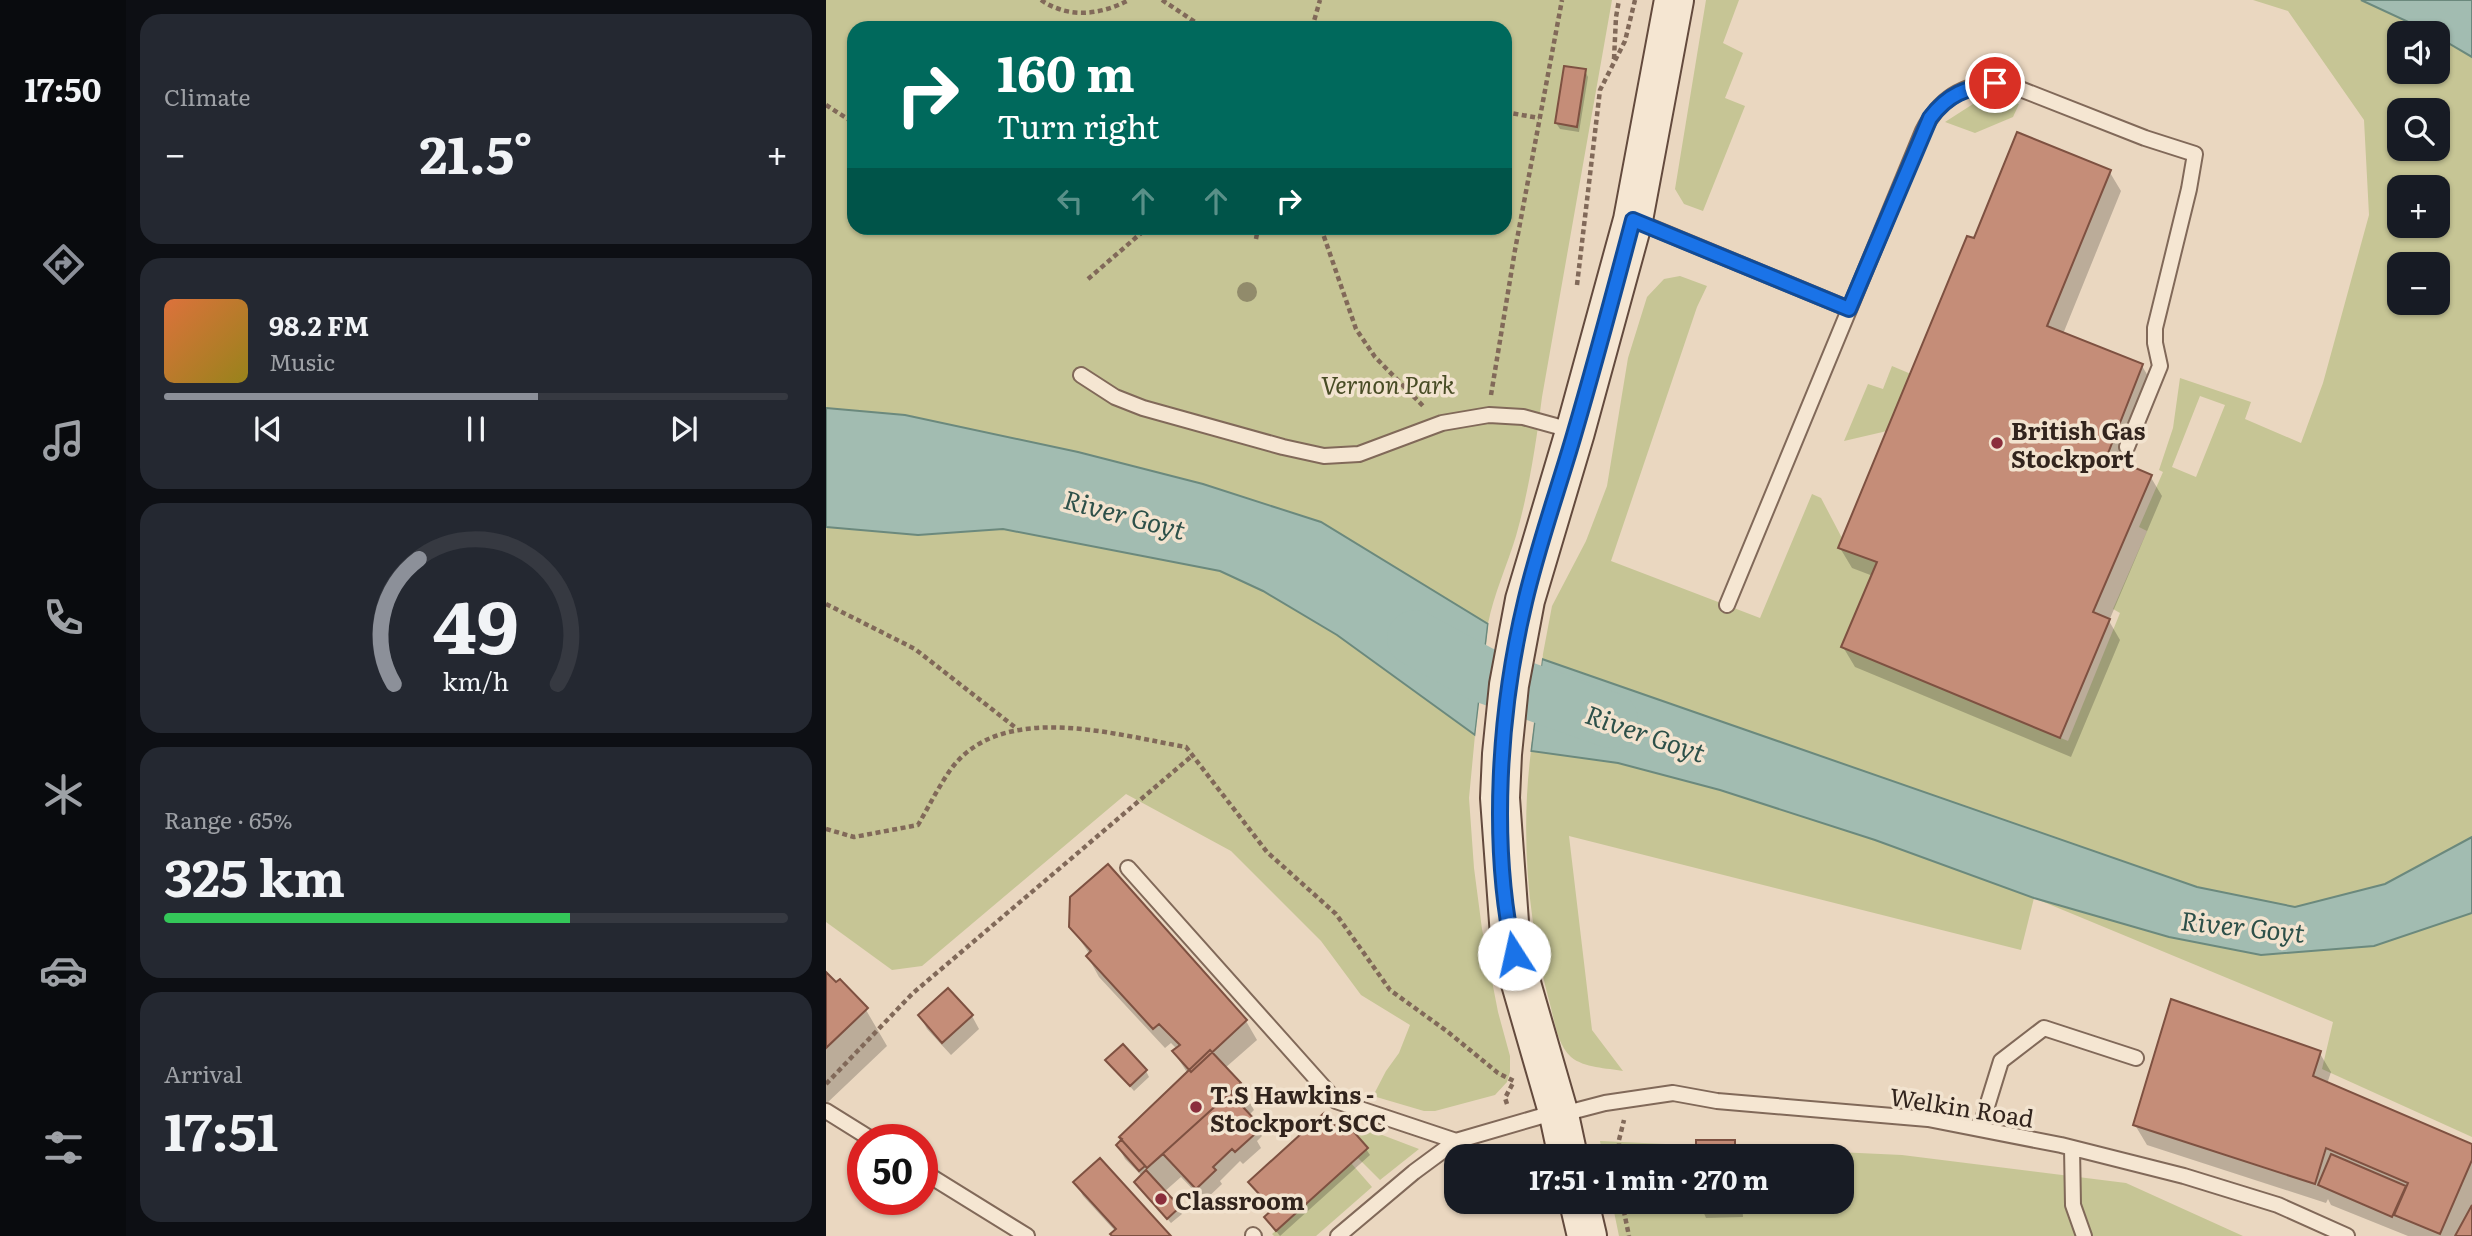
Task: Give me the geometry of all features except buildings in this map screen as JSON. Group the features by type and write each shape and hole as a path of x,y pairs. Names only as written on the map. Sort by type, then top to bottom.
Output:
{"main road":[{"path":"1566,1144 1510,936 1500,798 1502,754 1509,685 1525,600 1575,432 1633,220 1674,0"},
{"path":"1582,1214 1587,1236"}],"lane":[{"path":"1727,605 1923,131 1941,104 1954,94 1995,83 2010,85 2145,138 2195,154 2155,328 2160,366 2127,447"},
{"path":"1633,220 1849,309"},
{"path":"1081,375 1115,397 1143,408 1324,456 1359,453 1442,423 1489,415 1523,417 1575,432"},
{"path":"1128,868 1336,1101 1456,1141"},
{"path":"1980,1129 2001,1061 2044,1028 2136,1058"},
{"name":"Welkin Road","path":"1456,1141 1542,1116 1674,1093 1717,1101 1928,1119 2072,1148 2184,1176 2278,1205 2347,1236"},
{"path":"826,1111 847,1124"},
{"path":"1338,1236 1414,1172 1456,1141"},
{"path":"2072,1148 2073,1205 2084,1236"},
{"path":"938,1181 1027,1236"}],"path":[{"path":"1041,0 1049,6 1069,12 1090,14 1129,0"},
{"path":"1162,0 1193,21"},
{"path":"1314,21 1320,0"},
{"path":"1489,415 1513,261 1562,0"},
{"path":"1614,64 1619,0"},
{"path":"1576,292 1600,90 1625,41 1635,0"},
{"path":"826,106 847,118"},
{"path":"1512,113 1539,118"},
{"path":"1088,279 1139,235"},
{"path":"1256,239 1257,235"},
{"path":"1323,235 1356,328 1375,357 1442,423"},
{"path":"826,604 915,649 1017,729"},
{"path":"826,829 854,837 918,825 952,767 982,741 1017,729 1078,729 1186,747 1267,852 1336,914 1390,990 1498,1073 1515,1081"},
{"path":"826,1084 913,993 1193,755"},
{"path":"1619,1144 1630,1099"},
{"path":"1624,1214 1629,1236"}],"green space":[{"name":"Vernon Park","path":"826,0 1612,0 1535,450 1516,536 1488,624 1321,522 1203,484 1078,452 905,415 826,408"},
{"path":"1706,0 1739,0 1723,43 1743,53 1725,98 1745,106 1703,211 1684,204 1675,189"},
{"path":"2253,0 2361,0 2406,21 2387,21 2387,84 2450,84 2450,44 2472,57 2472,837 2385,884 2295,907 2197,887 1542,659 1552,606 1586,541 1607,486 1628,358 1647,297 1664,279 1680,276 1707,286 1697,307 1611,561 1760,618 1812,494 1821,498 1842,538 1839,548 1877,562 1842,647 2068,741 2120,613 2113,609 2147,531 2139,527 2163,472 2159,470 2173,428 2180,378 2251,402 2245,419 2301,443 2323,383 2369,215 2364,120 2288,11","holes":["2200,396 2225,405 2196,477 2172,467"]},
{"path":"1999,100 2019,104 2013,117 1975,133 1945,122 1973,104"},
{"path":"1892,366 1911,374 1887,431 1844,441 1868,384 1883,389"},
{"path":"826,527 918,535 1003,529 1220,571 1263,591 1337,635 1475,735 1469,798 1474,868 1482,929 1498,1012 1510,1056 1507,1082 1495,1095 1435,1111 1424,1111 1373,1096 1399,1053 1410,1025 1361,995 1321,941 1231,851 1126,794 922,966 892,970 826,922"},
{"path":"1531,751 1618,763 1720,790 1872,838 2034,898 2021,950 1569,836 1592,1030 1623,1071 1576,1061 1567,1052 1556,1027 1543,976 1532,912 1526,848"},
{"path":"2034,898 2169,937 2261,955 2374,946 2472,913 2472,1137 2322,1069 2333,1022"},
{"path":"1364,1128 1419,1149 1380,1180 1357,1157 1368,1148 1357,1135"},
{"path":"1600,1141 1665,1144 1601,1144"},
{"path":"1854,1153 1902,1155 2126,1183 2243,1236 1619,1236 1614,1214 1854,1214"},
{"path":"1351,1163 1372,1187 1316,1236 1272,1234"}],"water":[{"path":"2361,0 2472,0 2472,57 2450,44 2450,21 2406,21"},
{"path":"826,408 905,415 1078,452 1203,484 1321,522 1488,624 1475,735 1337,635 1263,591 1220,571 1003,529 918,535 826,527"},
{"path":"1542,659 2197,887 2295,907 2385,884 2472,837 2472,913 2374,946 2261,955 2169,937 2034,898 1875,840 1720,790 1618,763 1531,751"}],"pier":[{"path":"1489,620 1491,624 1479,735 1475,738"},
{"path":"1543,655 1530,754 1527,751 1539,658"}],"waterway":[{"name":"River Goyt","path":"1415,638 1481,674 1610,720"}],"place":[{"name":"British Gas Stockport","path":"1997,443"},
{"name":"T.S Hawkins - Stockport SCC","path":"1196,1107"},
{"name":"Classroom","path":"1161,1199"}],"route":[{"path":"1514,954 1505,889 1500,798 1509,685 1525,600 1575,432 1633,220 1849,309 1930,118 1941,104 1954,94 1995,83"}]}
